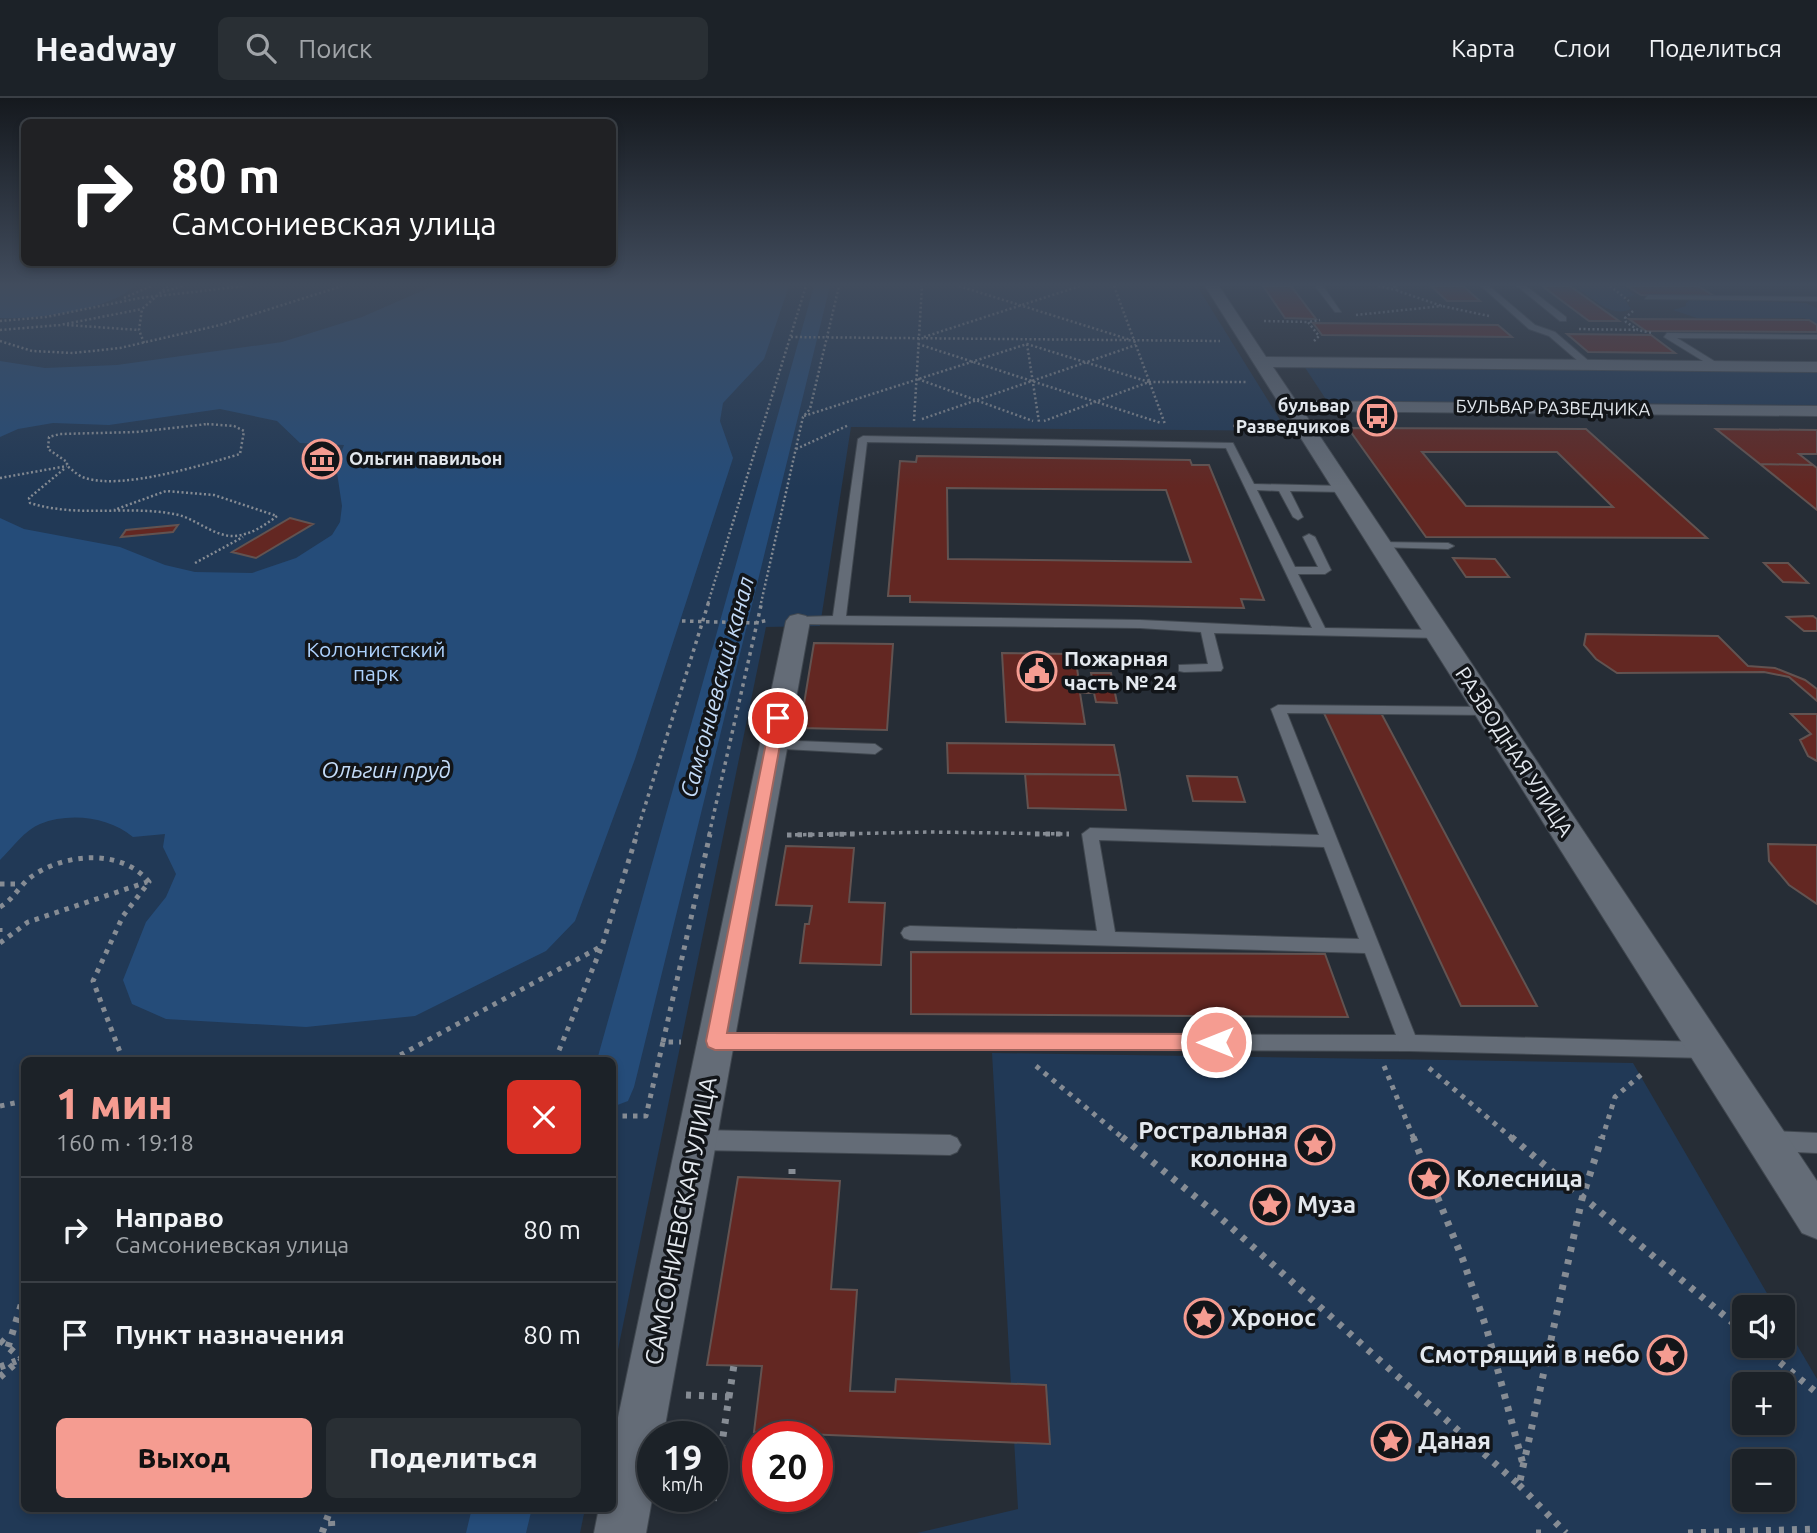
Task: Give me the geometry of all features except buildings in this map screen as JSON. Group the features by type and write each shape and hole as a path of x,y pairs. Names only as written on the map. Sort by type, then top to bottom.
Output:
{"street":[{"name":"РАЗВОДНАЯ УЛИЦА","path":"1256,353 1817,1218"},
{"path":"1262,362 1817,367"},
{"name":"БУЛЬВАР РАЗВЕДЧИКА","path":"1290,406 1817,411"},
{"name":"САМСОНИЕВСКАЯ УЛИЦА","path":"620,1533 697,1140 701,1041 755,836 798,621"}],"lane":[{"path":"1574,353 1588,365"},
{"path":"1695,353 1716,366"},
{"path":"839,620 863,439 1230,445 1320,632"},
{"path":"1251,487 1344,489"},
{"path":"1283,488 1298,517"},
{"path":"1290,570 1325,570 1309,537"},
{"path":"1380,545 1448,545"},
{"path":"798,621 1206,627 1251,631 1438,634"},
{"path":"1184,668 1216,668 1206,627"},
{"path":"1409,1043 1278,709 1488,710"},
{"path":"772,746 875,749"},
{"path":"1107,939 1090,834 1328,841"},
{"path":"909,933 1370,946"},
{"path":"701,1041 1409,1043 1708,1051"},
{"path":"697,1140 950,1145"},
{"path":"1767,1141 1817,1143"}],"path":[{"path":"556,1057 602,946 786,353"},
{"path":"616,1116 646,1116 803,416 810,409 824,353"},
{"path":"918,353 914,422 1109,353"},
{"path":"949,353 1165,424 1139,353"},
{"path":"803,416 995,353"},
{"path":"1028,353 1039,423"},
{"path":"1059,353 1149,382 1249,382"},
{"path":"918,379 1039,423 1149,382"},
{"path":"0,478 67,466 85,478 100,480 184,469 240,454 244,431 231,426 207,425 137,432 75,432 49,437 48,449 66,462 67,466"},
{"path":"67,466 29,498 30,503 78,510 177,514 226,536 247,535"},
{"path":"114,510 166,491 214,495 277,516 195,563"},
{"path":"682,621 755,623"},
{"path":"755,836 930,832 1090,834"},
{"path":"0,907 11,902 22,884 62,861 118,858 145,872 149,882"},
{"path":"0,943 28,922 149,882"},
{"path":"122,1057 93,981 118,924 135,896 149,882"},
{"path":"0,884 22,884"},
{"path":"397,1057 602,946"},
{"path":"663,1042 701,1041"},
{"path":"1006,1041 1214,1213 1519,1485 1566,1533"},
{"path":"1374,1043 1463,1260 1487,1330 1523,1465"},
{"path":"1409,1043 1418,1058 1582,1199 1732,1322"},
{"path":"1519,1485 1582,1199 1615,1097 1648,1068"},
{"path":"0,1106 21,1102"},
{"path":"779,1166 793,1166 792,1180"},
{"path":"8,1347 21,1306"},
{"path":"0,1340 21,1357"},
{"path":"1775,1358 1817,1393"},
{"path":"0,1367 21,1360"},
{"path":"0,1377 21,1361"},
{"path":"725,1421 734,1365"},
{"path":"684,1406 687,1382"},
{"path":"685,1395 729,1397"},
{"path":"322,1533 330,1512"},
{"path":"330,1512 332,1533"},
{"path":"1688,1533 1817,1529"},
{"path":"1535,1533 1543,1533"}],"green space":[{"name":"Колонистский парк","path":"0,353 1239,353 1287,431 851,427 820,626 766,627 616,1359 616,1057 21,1057 21,1512 584,1512 580,1533 0,1533"},
{"path":"1304,366 1817,371 1817,405 1327,401"},
{"path":"992,1053 1633,1063 1768,1295 1732,1295 1732,1358 1795,1358 1795,1341 1817,1379 1817,1533 917,1533 1018,1509"}],"water":[{"name":"Ольгин пруд","path":"203,353 766,353 764,359 723,403 720,421 733,458 635,759 575,921 546,951 415,1016 306,1027 166,1019 132,1004 123,980 146,922 166,897 176,874 163,847 165,834 133,837 101,821 64,818 34,827 0,860 0,518 24,529 120,547 165,565 195,572 252,573 296,558 332,535 340,522 342,506 336,466 344,445 300,443 277,421 220,409 109,425 53,423 18,429 0,437 0,361 45,368 117,365"}],"waterway":[{"name":"Самсониевский канал","path":"616,1072 804,353"},
{"name":"Самсониевский канал","path":"496,1533 501,1512"}],"place":[{"name":"бульвар Разведчиков","path":"1377,416"},
{"name":"Ольгин павильон","path":"322,459"},
{"name":"Пожарная часть № 24","path":"1037,671"},
{"name":"Ростральная колонна","path":"1315,1145"},
{"name":"Колесница","path":"1429,1179"},
{"name":"Муза","path":"1270,1205"},
{"name":"Хронос","path":"1204,1318"},
{"name":"Смотрящий в небо","path":"1667,1355"},
{"name":"Даная","path":"1391,1441"}],"route":[{"path":"778,718 715,1041 1216,1042"}]}
